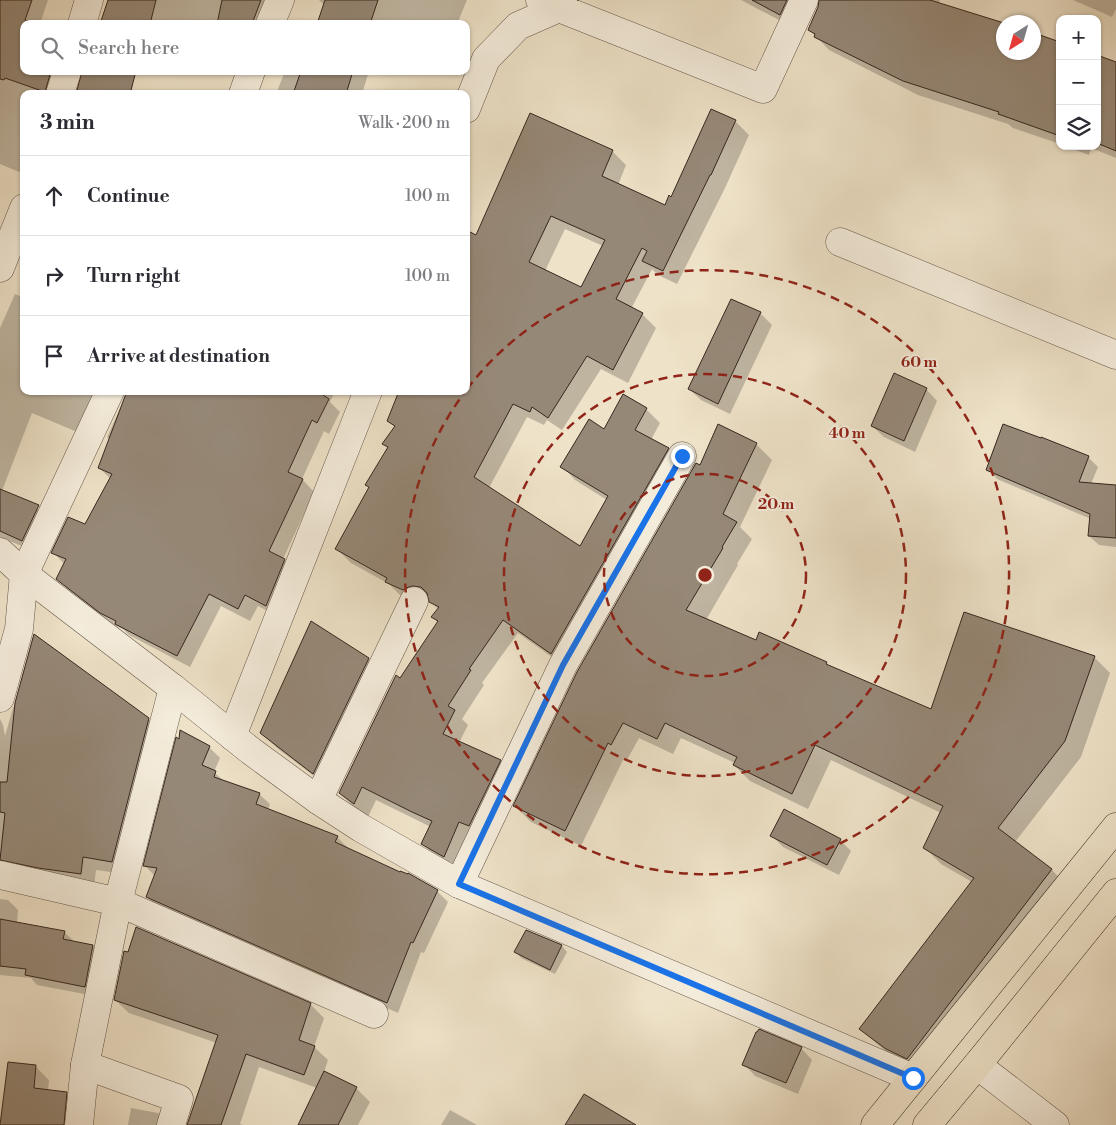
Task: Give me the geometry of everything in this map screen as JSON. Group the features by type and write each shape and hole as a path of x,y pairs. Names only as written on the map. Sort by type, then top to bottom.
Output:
{"main road":[{"path":"875,1125 1116,827"},
{"path":"927,1125 1116,893"}],"street":[{"path":"83,20 89,0"},
{"path":"272,20 280,0"},
{"path":"470,99 486,60 518,26 554,3 763,89 804,0"},
{"path":"61,90 66,75"},
{"path":"244,90 249,75"},
{"path":"0,268 20,218"},
{"path":"840,242 1116,355"},
{"path":"0,698 19,629 24,574 108,395"},
{"path":"232,736 366,395"},
{"path":"459,884 563,665 682,456"},
{"path":"0,552 24,574 232,736 318,800 361,828 459,884 913,1078"},
{"path":"318,800 414,600"},
{"path":"79,1125 85,1065 118,902 172,688"},
{"path":"0,875 118,902 374,1014"},
{"path":"85,1065 179,1099 171,1125"},
{"path":"977,1065 1055,1125"}],"building":[{"path":"0,0 32,0 25,20 20,20 20,75 50,75 46,90 39,90 5,78 4,80 0,79"},
{"path":"108,0 156,0 151,20 101,20"},
{"path":"222,0 261,0 254,20 218,20"},
{"path":"325,0 378,0 371,20 318,20"},
{"path":"752,0 787,0 780,15"},
{"path":"819,0 930,0 996,21 996,60 1041,60 1041,35 1056,41 1056,135 998,114 999,112 903,81 814,37 815,34 808,30"},
{"path":"1101,56 1116,62 1116,151 1101,145"},
{"path":"81,75 135,75 131,90 77,90"},
{"path":"300,75 352,75 347,90 294,90"},
{"path":"711,109 736,120 663,271 642,261 647,251 642,248 616,299 643,313 613,370 587,356 548,418 532,407 530,412 513,404 474,477 580,546 608,496 560,467 589,419 604,429 623,394 647,408 635,430 669,448 551,654 503,620 469,669 471,670 448,706 455,710 443,734 501,760 469,826 459,822 444,857 421,844 432,821 362,787 354,804 339,793 396,675 400,678 438,621 431,617 439,607 429,602 427,593 421,587 412,586 403,590 385,582 387,578 335,549 369,487 365,485 388,447 382,444 395,426 387,421 397,395 470,395 470,232 476,235 530,113 613,150 602,176 665,205 669,195 671,197","holes":["551,216 605,240 581,287 529,262"]},
{"path":"731,299 761,312 718,404 688,389"},
{"path":"894,373 927,388 904,441 871,426"},
{"path":"125,395 323,395 329,399 317,423 312,420 288,472 303,479 269,551 285,559 266,606 245,595 238,609 209,594 177,656 115,624 116,621 100,613 56,579 66,559 51,553 68,517 85,524 112,474 98,468"},
{"path":"718,424 757,443 723,514 737,522 686,610 756,640 759,632 827,662 826,664 931,709 964,612 1095,656 1065,741 998,828 1052,869 907,1059 886,1049 859,1029 974,878 923,848 943,806 815,745 792,794 733,765 737,757 665,723 657,739 623,723 611,745 608,743 565,831 513,806 577,672 696,463 700,465"},
{"path":"1003,424 1089,456 1079,482 1116,485 1116,538 1088,536 1090,514 986,470"},
{"path":"0,489 39,505 22,541 0,531"},
{"path":"311,621 369,658 313,774 260,733"},
{"path":"34,634 149,718 112,862 83,857 81,874 0,860 5,813 0,812 0,782 7,782 15,703"},
{"path":"180,730 210,746 202,765 216,771 214,777 260,793 256,804 338,836 335,842 400,872 408,873 438,890 413,943 411,942 387,1003 146,897 157,868 143,866 176,737 179,739"},
{"path":"784,809 841,839 827,865 770,836"},
{"path":"0,919 65,931 63,939 93,945 85,987 25,975 26,969 0,966"},
{"path":"136,927 311,1003 299,1040 315,1046 304,1075 246,1054 221,1125 187,1125 218,1035 114,1000 124,951 128,952"},
{"path":"526,930 562,945 550,970 514,952"},
{"path":"759,1029 802,1047 786,1083 742,1065"},
{"path":"8,1062 36,1065 34,1088 67,1092 64,1125 0,1125"},
{"path":"324,1071 357,1087 338,1125 298,1125"},
{"path":"584,1094 636,1125 565,1125"}],"route":[{"path":"682,456 563,665 459,884 913,1078"}]}
